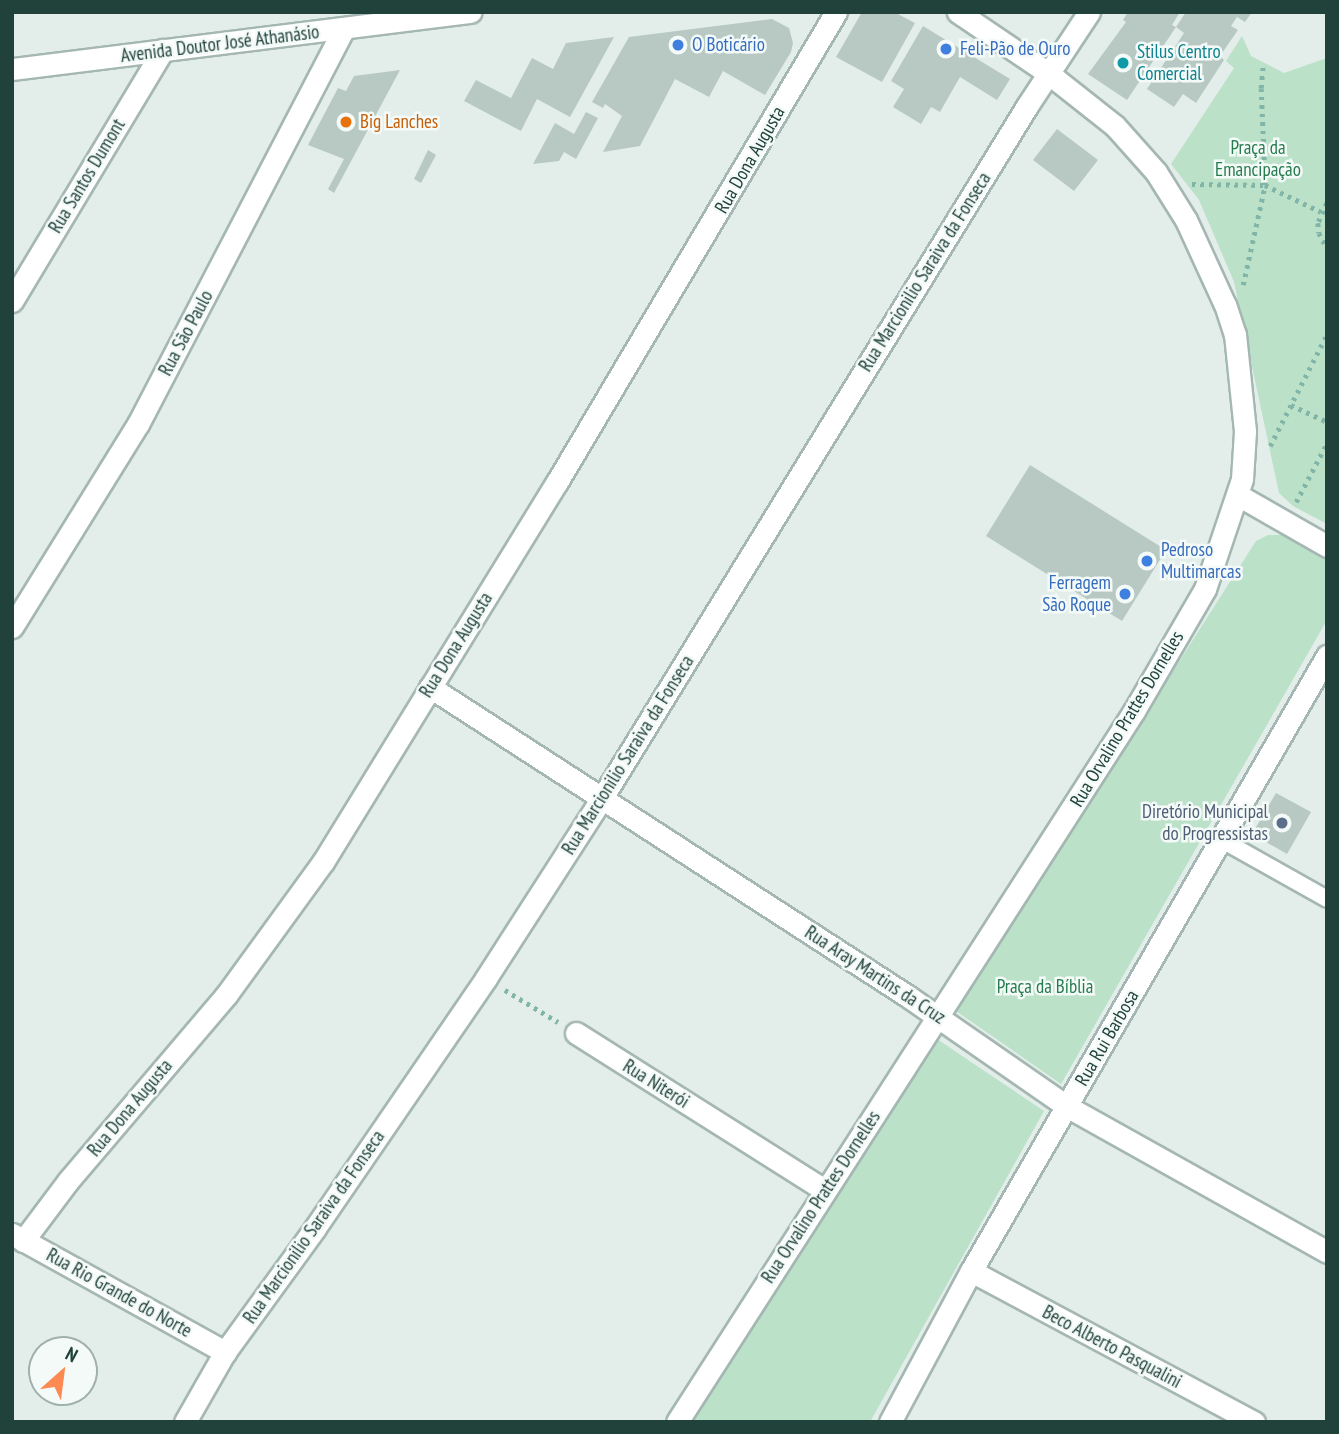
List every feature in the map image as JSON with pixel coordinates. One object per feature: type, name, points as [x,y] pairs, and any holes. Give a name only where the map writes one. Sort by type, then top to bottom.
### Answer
[{"type":"street","name":"Avenida Doutor José Athanásio","points":[[15,66],[344,29],[371,19],[470,12]]},
{"type":"street","name":"Rua Dona Augusta","points":[[18,1238],[227,993],[323,862],[678,282],[836,12]]},
{"type":"street","name":"Rua Marcionilio Saraiva da Fonseca","points":[[185,1422],[225,1352],[315,1228],[486,978],[602,798],[1048,73],[1089,12]]},
{"type":"street","name":"Rua Orvalino Prattes Dornelles","points":[[677,1422],[1134,711],[1199,600],[1224,540],[1238,495],[1245,458],[1239,355],[1225,305],[1186,220],[1142,155],[1106,118],[966,15]]},
{"type":"street","name":"Rua São Paulo","points":[[12,627],[138,424],[344,29]]},
{"type":"street","name":"Rua Santos Dumont","points":[[12,302],[163,50]]},
{"type":"street","points":[[1238,495],[1327,546]]},
{"type":"street","name":"Rua Rui Barbosa","points":[[890,1422],[971,1271],[1327,656]]},
{"type":"street","name":"Rua Aray Martins da Cruz","points":[[430,687],[937,1016],[1068,1107],[1327,1252]]},
{"type":"street","name":"Rua Niterói","points":[[576,1033],[824,1190]]},
{"type":"street","name":"Rua Rio Grande do Norte","points":[[18,1238],[225,1352]]},
{"type":"street","name":"Beco Alberto Pasqualini","points":[[971,1271],[1254,1422]]},
{"type":"lane","points":[[1222,840],[1327,899]]},
{"type":"path","points":[[1243,287],[1265,185],[1261,88],[1263,63]]},
{"type":"path","points":[[1188,183],[1265,185],[1321,212]]},
{"type":"path","points":[[1327,203],[1321,212],[1319,233],[1327,248]]},
{"type":"path","points":[[1269,447],[1327,334]]},
{"type":"path","points":[[1291,405],[1327,422]]},
{"type":"path","points":[[1293,506],[1327,443]]},
{"type":"path","points":[[486,978],[576,1033]]},
{"type":"green space","name":"Praça da Emancipação","points":[[1242,36],[1251,56],[1284,73],[1327,58],[1327,524],[1293,506],[1279,493],[1234,282],[1199,200],[1171,164],[1234,68],[1226,61]]},
{"type":"green space","name":"Praça da Bíblia","points":[[1268,535],[1286,535],[1327,559],[1327,620],[1061,1084],[956,1011],[1256,541]]},
{"type":"green space","points":[[937,1039],[1044,1111],[870,1422],[693,1422]]},
{"type":"building","points":[[862,12],[894,12],[915,23],[882,82],[836,57]]},
{"type":"building","name":"Stilus Centro Comercial","points":[[1128,12],[1180,12],[1172,25],[1176,27],[1127,100],[1088,74],[1126,22],[1123,20]]},
{"type":"building","points":[[1186,12],[1252,12],[1245,22],[1237,17],[1231,26],[1238,30],[1220,56],[1224,60],[1196,103],[1183,94],[1174,107],[1147,89],[1184,33],[1176,27]]},
{"type":"building","points":[[772,19],[789,28],[793,43],[791,52],[765,95],[723,71],[709,97],[675,79],[640,146],[603,152],[622,116],[605,104],[603,108],[592,102],[629,37]]},
{"type":"building","points":[[923,26],[1010,79],[997,100],[960,77],[940,112],[931,107],[921,124],[893,107],[904,89],[891,81]]},
{"type":"building","points":[[614,37],[570,117],[537,99],[521,131],[464,101],[476,80],[511,98],[532,58],[553,69],[566,43]]},
{"type":"building","points":[[400,70],[334,193],[328,189],[344,159],[308,145],[338,88],[346,91],[354,76]]},
{"type":"building","points":[[586,112],[598,118],[576,159],[564,152],[559,161],[533,164],[555,123],[574,134]]},
{"type":"building","points":[[1057,129],[1098,160],[1074,191],[1033,160]]},
{"type":"building","points":[[428,150],[436,155],[421,183],[414,179]]},
{"type":"building","points":[[1030,465],[1166,550],[1122,621],[986,536]]},
{"type":"building","name":"Diretório Municipal do Progressistas","points":[[1276,793],[1311,812],[1287,854],[1252,834]]},
{"type":"place","name":"O Boticário","points":[[678,45]]},
{"type":"place","name":"Feli-Pão de Ouro","points":[[946,49]]},
{"type":"place","name":"Stilus Centro Comercial","points":[[1123,63]]},
{"type":"place","name":"Big Lanches","points":[[346,122]]},
{"type":"place","name":"Pedroso Multimarcas","points":[[1147,561]]},
{"type":"place","name":"Ferragem São Roque","points":[[1125,594]]},
{"type":"place","name":"Diretório Municipal do Progressistas","points":[[1282,823]]}]
